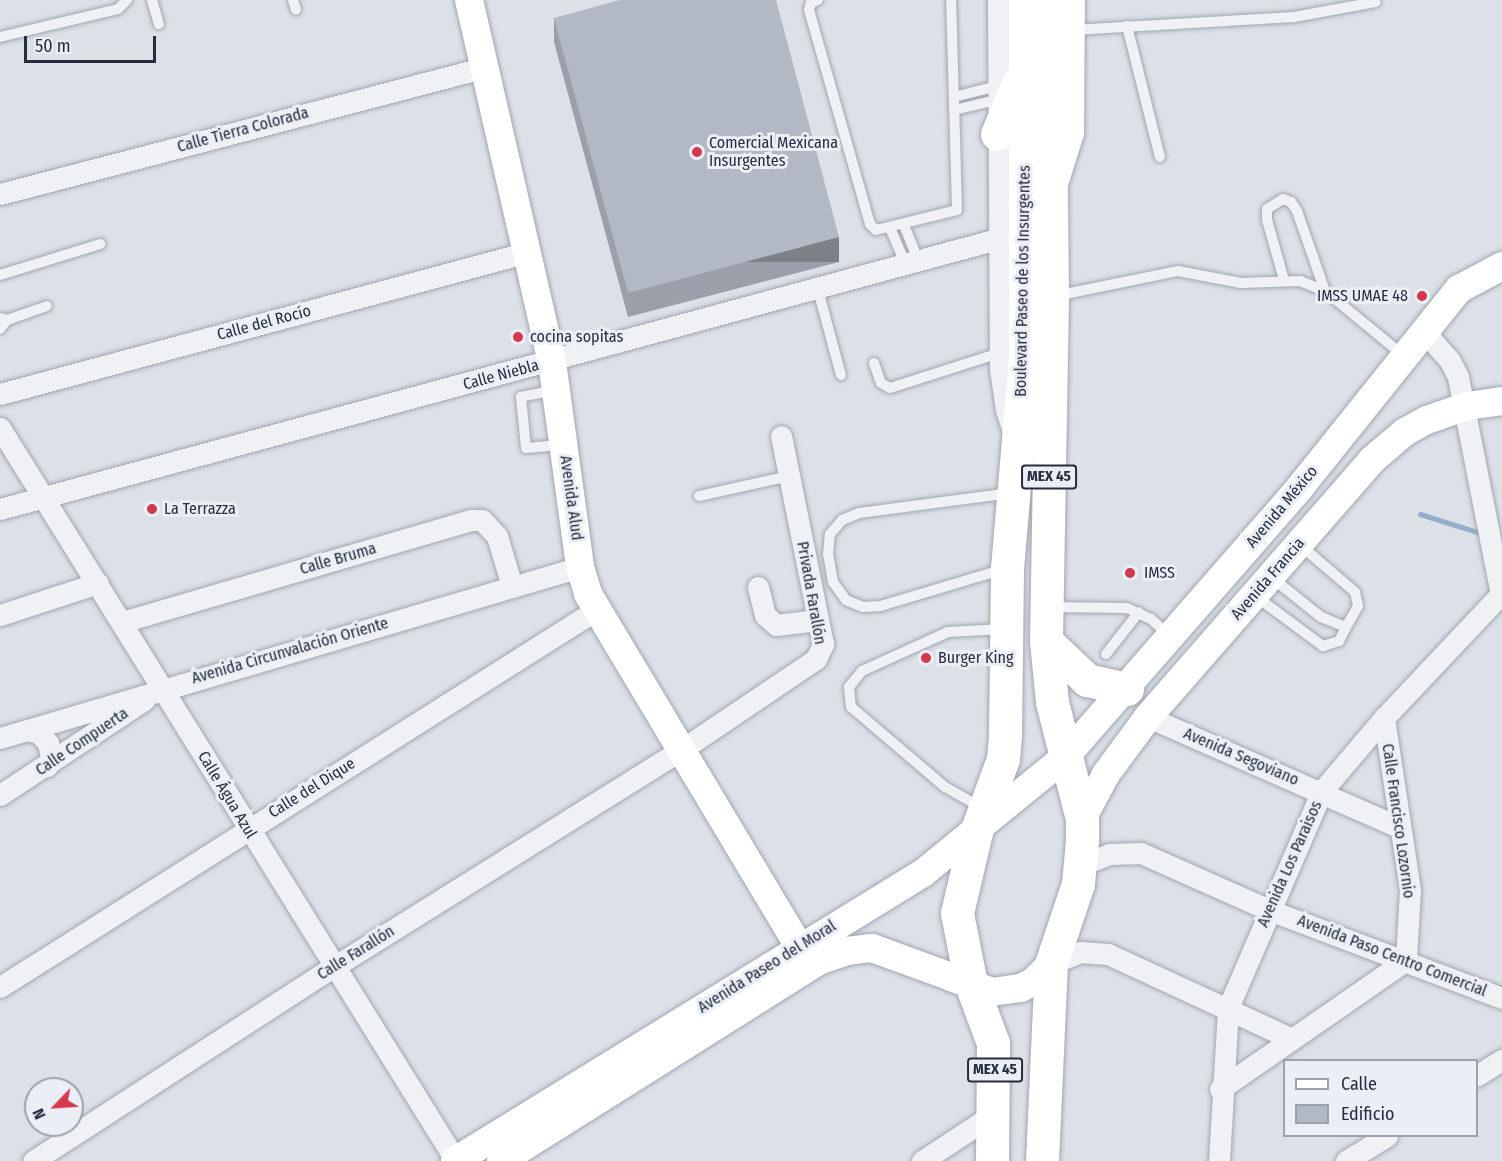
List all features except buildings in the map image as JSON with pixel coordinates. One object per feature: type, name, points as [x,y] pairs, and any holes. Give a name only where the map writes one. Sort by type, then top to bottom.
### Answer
[{"type":"main road","name":"Boulevard Paseo de los Insurgentes","points":[[992,1161],[995,1113],[993,1043],[971,984],[957,913],[980,821],[1003,759],[1006,568],[1025,359],[1023,68],[1025,0]]},
{"type":"main road","name":"Boulevard Paseo de los Insurgentes","points":[[1042,1161],[1051,964],[1069,918],[1081,865],[1082,819],[1052,702],[1046,641],[1052,297],[1049,0]]},
{"type":"main road","points":[[997,135],[1023,68]]},
{"type":"main road","points":[[1046,641],[1088,680],[1127,689]]},
{"type":"street","name":"Avenida Alud","points":[[469,0],[486,66],[552,362],[580,567],[596,610],[799,947]]},
{"type":"street","points":[[998,0],[1000,353],[1006,411],[1018,446]]},
{"type":"street","points":[[1050,195],[1070,133],[1071,0]]},
{"type":"street","name":"Calle Tierra Colorada","points":[[0,194],[486,66]]},
{"type":"street","name":"Calle Niebla","points":[[0,509],[818,290],[1001,238]]},
{"type":"street","name":"Calle del Rocío","points":[[0,394],[528,252]]},
{"type":"street","name":"Avenida México","points":[[1065,757],[1127,689],[1301,486],[1423,330],[1459,289],[1502,266]]},
{"type":"street","points":[[1423,330],[1450,361],[1467,406],[1492,497],[1488,518],[1502,595]]},
{"type":"street","name":"Avenida Francia","points":[[1082,819],[1106,774],[1148,717],[1298,544],[1386,447],[1427,420],[1467,406],[1502,401]]},
{"type":"street","name":"Calle Água Azul","points":[[0,428],[456,1161]]},
{"type":"street","name":"Privada Farallón","points":[[681,750],[816,659],[823,644],[781,436]]},
{"type":"street","name":"Calle Bruma","points":[[122,622],[471,520],[482,520],[497,536],[512,586]]},
{"type":"street","name":"Avenida Circunvalación Oriente","points":[[0,738],[162,688],[580,567]]},
{"type":"street","points":[[0,615],[98,583]]},
{"type":"street","points":[[758,587],[765,615],[776,625],[818,620]]},
{"type":"street","name":"Avenida Los Paraisos","points":[[1219,1161],[1220,1089],[1228,1008],[1322,791],[1384,717],[1502,595]]},
{"type":"street","name":"Calle del Dique","points":[[0,987],[247,828],[596,610]]},
{"type":"street","name":"Calle Compuerta","points":[[0,795],[162,688]]},
{"type":"street","name":"Avenida Segoviano","points":[[1148,717],[1322,791],[1399,827]]},
{"type":"street","name":"Calle Francisco Lozornio","points":[[1384,717],[1410,890],[1406,960]]},
{"type":"street","points":[[27,730],[39,733],[48,742],[51,757],[47,766]]},
{"type":"street","name":"Calle Farallón","points":[[33,1161],[335,966],[681,750]]},
{"type":"street","name":"Avenida Paseo del Moral","points":[[456,1161],[799,947],[923,873],[980,821],[1065,757]]},
{"type":"street","name":"Avenida Paso Centro Comercial","points":[[1081,865],[1109,854],[1141,853],[1269,910],[1502,998]]},
{"type":"street","name":"Avenida Paseo del Moral","points":[[501,1161],[818,961],[847,951],[872,948],[992,992],[1007,992],[1034,981],[1051,964]]},
{"type":"street","points":[[1051,964],[1080,952],[1108,954],[1292,1039]]},
{"type":"street","points":[[1220,1089],[1406,960]]},
{"type":"street","points":[[1478,1075],[1502,1060]]},
{"type":"street","points":[[922,1161],[995,1113]]},
{"type":"street","points":[[1346,1161],[1385,1137]]},
{"type":"lane","points":[[0,37],[118,9],[127,0]]},
{"type":"lane","points":[[152,0],[159,24]]},
{"type":"lane","points":[[818,0],[811,3],[809,10],[870,225],[876,230],[904,225],[957,210],[951,0]]},
{"type":"lane","points":[[1070,30],[1294,17],[1376,2]]},
{"type":"lane","points":[[1127,26],[1160,157]]},
{"type":"lane","points":[[954,97],[997,93]]},
{"type":"lane","points":[[954,110],[997,93]]},
{"type":"lane","points":[[1284,280],[1267,220],[1267,209],[1283,199],[1291,202],[1297,210],[1325,291]]},
{"type":"lane","points":[[904,225],[913,264]]},
{"type":"lane","points":[[890,228],[913,264]]},
{"type":"lane","points":[[0,275],[100,244]]},
{"type":"lane","points":[[1052,297],[1178,271],[1241,283],[1284,280],[1310,284],[1325,291],[1403,355]]},
{"type":"lane","points":[[818,290],[841,375]]},
{"type":"lane","points":[[0,329],[4,319],[46,306]]},
{"type":"lane","points":[[874,363],[881,383],[890,388],[1000,353]]},
{"type":"lane","points":[[556,390],[521,397],[526,448],[564,445]]},
{"type":"lane","points":[[699,496],[789,476]]},
{"type":"lane","points":[[1006,568],[881,606],[863,607],[846,600],[833,582],[828,555],[830,534],[842,520],[859,513],[1014,492]]},
{"type":"lane","points":[[1262,586],[1323,646],[1339,641],[1358,606],[1355,592],[1298,544]]},
{"type":"lane","points":[[1262,586],[1321,617],[1346,627]]},
{"type":"lane","points":[[1046,607],[1114,607],[1139,612],[1171,637]]},
{"type":"lane","points":[[1106,654],[1139,612]]},
{"type":"lane","points":[[980,821],[945,786],[851,707],[849,687],[862,671],[948,632],[1006,629]]},
{"type":"waterway","points":[[1420,514],[1484,534]]},
{"type":"place","name":"Comercial Mexicana Insurgentes","points":[[697,152]]},
{"type":"place","name":"IMSS UMAE 48","points":[[1422,296]]},
{"type":"place","name":"cocina sopitas","points":[[518,337]]},
{"type":"place","name":"La Terrazza","points":[[152,509]]},
{"type":"place","name":"IMSS","points":[[1130,573]]},
{"type":"place","name":"Burger King","points":[[926,658]]}]
